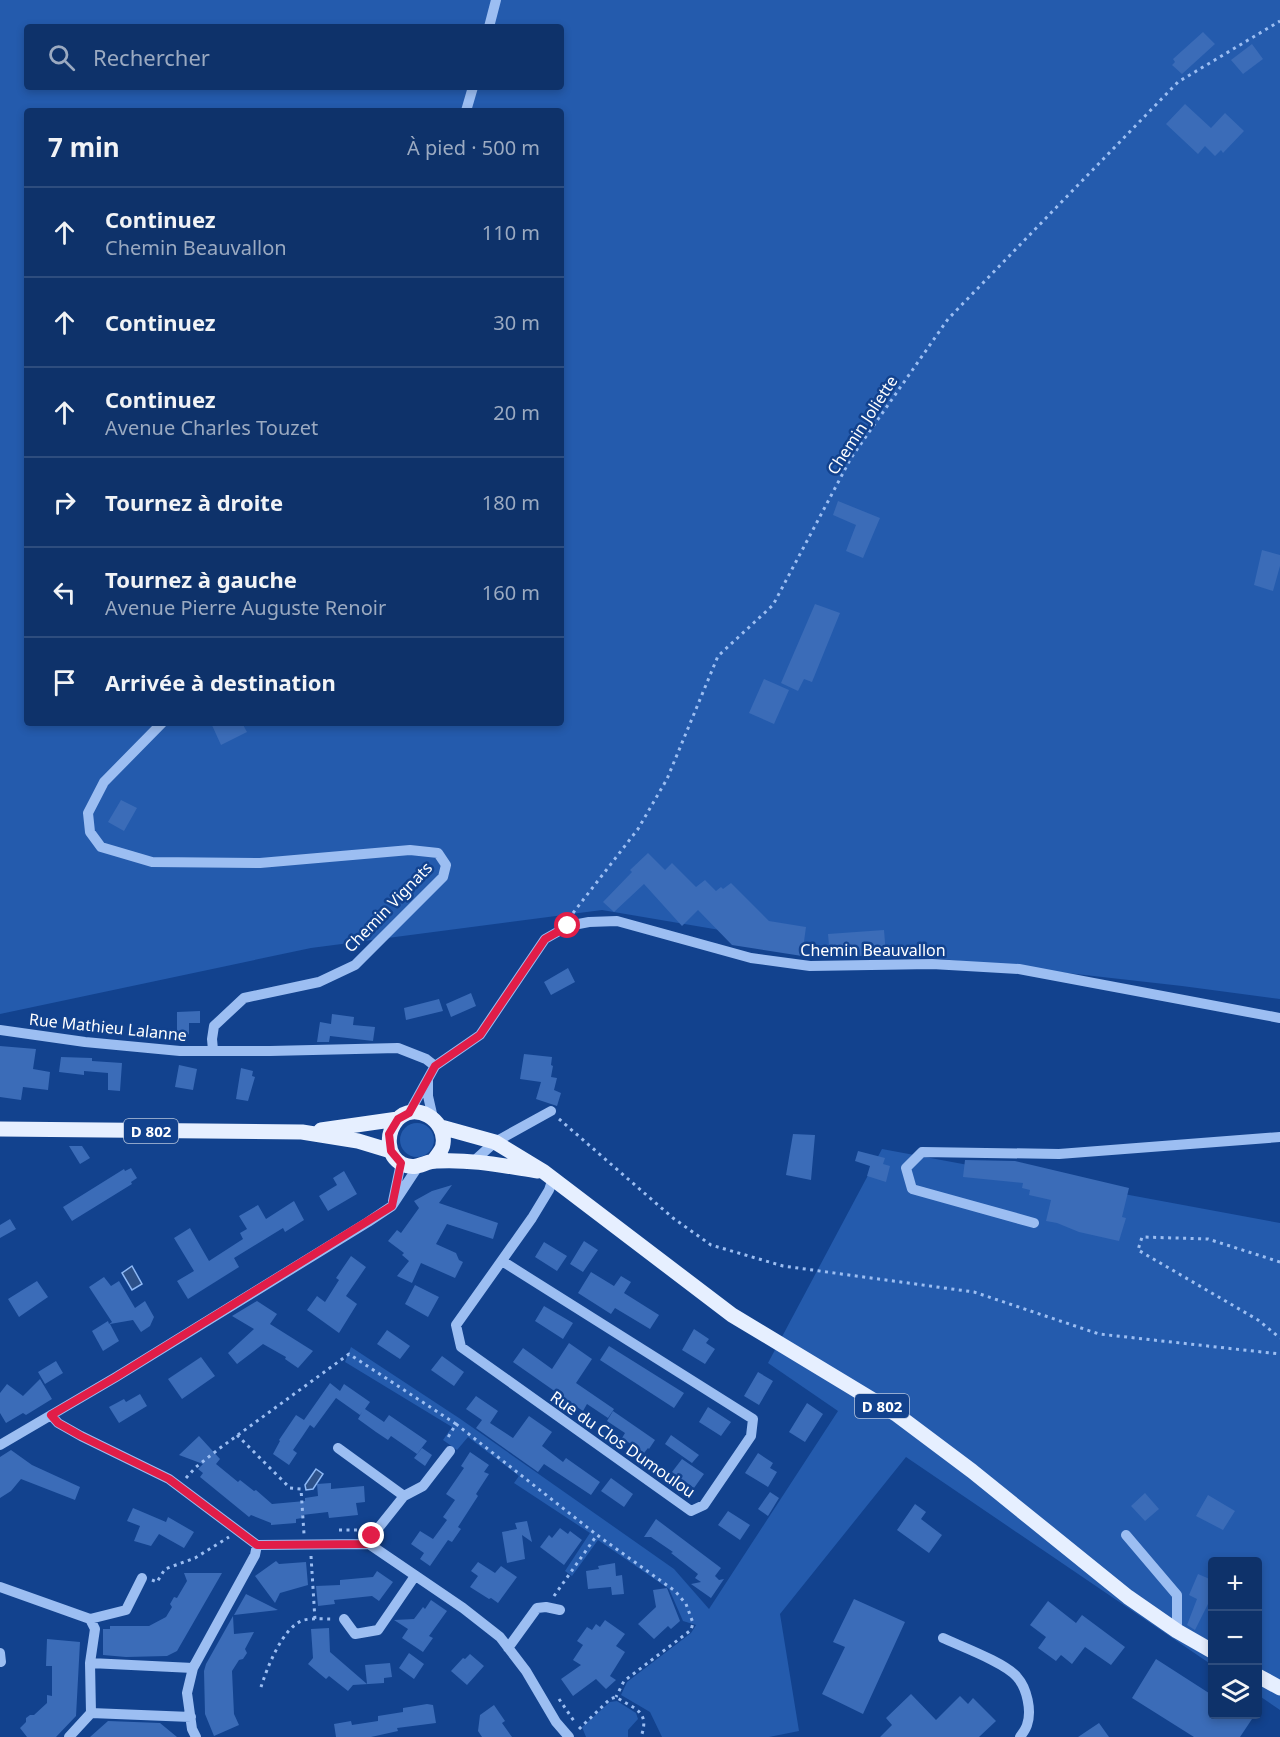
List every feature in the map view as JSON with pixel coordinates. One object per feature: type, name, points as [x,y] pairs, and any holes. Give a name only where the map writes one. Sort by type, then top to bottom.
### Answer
[{"type":"main road","points":[[422,1113],[437,1122],[443,1145],[435,1160],[417,1168],[401,1163],[391,1151],[389,1134],[404,1116],[422,1113]]},
{"type":"main road","name":"D 802","points":[[302,1132],[404,1116]]},
{"type":"main road","name":"D 802","points":[[437,1122],[495,1142],[549,1175],[732,1315],[896,1414],[972,1471],[1128,1597],[1177,1631],[1208,1649]]},
{"type":"main road","name":"D 802","points":[[0,1129],[302,1132],[358,1141],[391,1151]]},
{"type":"main road","name":"D 802","points":[[435,1160],[474,1161],[549,1175]]},
{"type":"main road","points":[[1262,1679],[1280,1688]]},
{"type":"street","points":[[490,24],[496,0]]},
{"type":"street","points":[[467,108],[472,90]]},
{"type":"street","name":"Chemin Vignats","points":[[159,726],[104,782],[88,813],[90,832],[101,847],[152,862],[260,863],[410,850],[438,853],[446,865],[443,877],[355,965],[319,982],[244,998],[214,1026],[213,1050]]},
{"type":"street","name":"Chemin Beauvallon","points":[[404,1116],[435,1066],[480,1035],[545,939],[568,926],[589,922],[617,921],[751,958],[810,966],[932,964],[1019,969],[1280,1018]]},
{"type":"street","name":"Rue Mathieu Lalanne","points":[[0,1030],[86,1042],[180,1051],[213,1050]]},
{"type":"street","points":[[213,1050],[398,1048],[426,1059],[435,1066]]},
{"type":"street","points":[[428,1076],[428,1096],[437,1122]]},
{"type":"street","points":[[474,1161],[495,1142],[551,1112]]},
{"type":"street","points":[[1034,1223],[912,1189],[906,1168],[922,1152],[1059,1154],[1280,1137]]},
{"type":"street","points":[[392,1206],[401,1163]]},
{"type":"street","points":[[0,1445],[126,1371],[392,1206],[417,1168]]},
{"type":"street","name":"Rue du Clos Dumoulou","points":[[502,1261],[753,1419],[751,1436],[704,1505],[691,1511],[462,1347],[456,1325],[532,1218],[549,1175]]},
{"type":"street","points":[[51,1415],[65,1427],[169,1479],[257,1545],[369,1544],[463,1608],[500,1637],[526,1671],[556,1722],[569,1737]]},
{"type":"street","points":[[338,1448],[404,1496]]},
{"type":"street","points":[[369,1544],[372,1536],[404,1496],[423,1486],[450,1451]]},
{"type":"street","points":[[1126,1535],[1177,1595],[1177,1631]]},
{"type":"street","points":[[196,1737],[187,1693],[193,1668],[255,1555],[257,1545]]},
{"type":"street","points":[[344,1619],[355,1634],[378,1630],[415,1576]]},
{"type":"street","points":[[0,1587],[90,1619],[126,1610],[142,1578]]},
{"type":"street","points":[[508,1648],[537,1608],[560,1610]]},
{"type":"street","points":[[69,1737],[91,1713],[90,1664],[95,1629],[90,1619]]},
{"type":"street","points":[[943,1638],[997,1663],[1017,1676],[1026,1693],[1029,1708],[1027,1725],[1020,1737]]},
{"type":"street","points":[[90,1664],[193,1668]]},
{"type":"street","points":[[91,1713],[191,1717]]},
{"type":"path","name":"Chemin Joliette","points":[[568,926],[572,914],[638,830],[667,779],[718,656],[773,605],[851,458],[948,319],[1178,82],[1280,21]]},
{"type":"path","points":[[551,1112],[674,1218],[711,1245],[783,1266],[974,1292],[1099,1334],[1280,1354]]},
{"type":"path","points":[[1280,1262],[1208,1239],[1142,1237],[1138,1250],[1258,1320],[1280,1338]]},
{"type":"path","points":[[178,1486],[196,1467],[237,1435],[349,1354],[456,1424],[597,1535],[675,1591],[686,1604],[693,1623],[691,1630],[624,1681],[616,1697],[610,1699],[578,1728],[583,1737]]},
{"type":"path","points":[[450,1451],[446,1439],[456,1424]]},
{"type":"path","points":[[237,1435],[290,1488],[301,1489],[315,1620]]},
{"type":"path","points":[[142,1578],[157,1582],[165,1569],[195,1558],[239,1531]]},
{"type":"path","points":[[546,1607],[597,1535]]},
{"type":"path","points":[[261,1688],[268,1666],[291,1627],[304,1620],[344,1619]]},
{"type":"path","points":[[616,1697],[642,1714],[645,1720],[641,1737]]},
{"type":"shaded area","points":[[0,0],[1280,0],[1280,999],[790,942],[602,910],[311,948],[0,1014]]},
{"type":"shaded area","points":[[417,1123],[429,1128],[434,1140],[429,1152],[417,1157],[405,1152],[400,1140],[405,1128]]},
{"type":"shaded area","points":[[882,1149],[1280,1223],[1280,1710],[1262,1698],[1262,1557],[1208,1557],[1208,1662],[906,1457],[780,1614],[799,1731],[769,1737],[662,1737],[650,1712],[621,1695],[627,1682],[691,1633],[696,1625],[683,1621],[669,1589],[598,1540],[572,1576],[565,1571],[590,1533],[514,1483],[519,1476],[468,1437],[457,1450],[443,1440],[452,1427],[345,1362],[351,1347],[459,1418],[674,1569],[709,1609],[838,1411],[768,1363]]},
{"type":"shaded area","points":[[132,1266],[142,1284],[132,1290],[122,1273]]},
{"type":"shaded area","points":[[316,1469],[323,1474],[313,1489],[306,1490],[305,1485]]},
{"type":"shaded area","points":[[617,1701],[636,1713],[638,1719],[628,1730],[628,1737],[586,1737],[582,1727],[610,1702]]},
{"type":"building","points":[[1203,32],[1215,44],[1182,74],[1172,65],[1175,62],[1173,59]]},
{"type":"building","points":[[1252,44],[1263,59],[1243,74],[1231,60]]},
{"type":"building","points":[[1185,104],[1211,128],[1225,113],[1244,131],[1223,153],[1221,150],[1215,156],[1205,146],[1198,154],[1166,124]]},
{"type":"building","points":[[838,501],[880,518],[863,558],[846,551],[856,525],[833,515]]},
{"type":"building","points":[[1262,550],[1280,555],[1280,566],[1273,591],[1254,585]]},
{"type":"building","points":[[815,604],[840,613],[812,682],[804,679],[798,691],[781,683]]},
{"type":"building","points":[[764,679],[789,690],[774,724],[749,713]]},
{"type":"building","points":[[212,726],[244,726],[247,732],[221,745]]},
{"type":"building","points":[[121,800],[137,808],[124,831],[108,822]]},
{"type":"building","points":[[648,853],[665,870],[672,863],[696,887],[705,880],[716,891],[731,883],[769,921],[806,927],[802,956],[732,945],[698,910],[682,926],[644,884],[614,912],[603,902]]},
{"type":"building","points":[[884,930],[886,955],[830,957],[828,934]]},
{"type":"building","points":[[568,968],[575,982],[551,995],[544,982]]},
{"type":"building","points":[[471,993],[476,1006],[451,1017],[446,1004]]},
{"type":"building","points":[[439,999],[443,1011],[406,1020],[404,1008]]},
{"type":"building","points":[[200,1011],[200,1023],[189,1023],[189,1034],[177,1042],[177,1012]]},
{"type":"building","points":[[332,1014],[354,1017],[353,1025],[375,1027],[373,1041],[330,1036],[329,1042],[317,1042],[320,1022],[331,1024]]},
{"type":"building","points":[[0,1046],[36,1049],[33,1069],[50,1072],[48,1090],[23,1087],[21,1100],[0,1097]]},
{"type":"building","points":[[524,1054],[552,1057],[551,1077],[557,1078],[554,1090],[561,1093],[557,1106],[536,1099],[541,1082],[520,1079]]},
{"type":"building","points":[[61,1057],[92,1058],[92,1061],[122,1063],[120,1091],[108,1090],[108,1073],[84,1071],[84,1075],[59,1072]]},
{"type":"building","points":[[179,1065],[197,1069],[193,1090],[175,1087]]},
{"type":"building","points":[[241,1068],[253,1071],[252,1076],[255,1077],[248,1101],[236,1099]]},
{"type":"building","points":[[793,1134],[815,1135],[811,1180],[786,1175]]},
{"type":"building","points":[[69,1146],[82,1146],[90,1158],[80,1164]]},
{"type":"building","points":[[858,1151],[885,1158],[883,1164],[890,1166],[886,1182],[867,1176],[870,1166],[855,1161]]},
{"type":"building","points":[[965,1160],[1015,1161],[1129,1188],[1122,1217],[1126,1218],[1119,1241],[1079,1232],[1046,1221],[1051,1200],[1029,1195],[1030,1190],[1022,1188],[1023,1183],[963,1177]]},
{"type":"building","points":[[131,1168],[137,1178],[131,1182],[132,1184],[72,1221],[63,1207],[124,1169],[125,1171]]},
{"type":"building","points":[[344,1171],[357,1194],[328,1211],[319,1196],[337,1185],[333,1178]]},
{"type":"building","points":[[452,1185],[439,1203],[498,1223],[493,1239],[447,1224],[436,1244],[456,1253],[459,1260],[463,1262],[455,1278],[421,1263],[412,1283],[397,1276],[409,1261],[402,1255],[404,1253],[388,1241],[397,1230],[401,1233],[419,1208],[414,1201],[432,1191]]},
{"type":"building","points":[[294,1201],[304,1220],[285,1232],[283,1228],[234,1258],[239,1267],[188,1299],[177,1281],[194,1271],[174,1238],[190,1228],[209,1261],[243,1239],[240,1233],[247,1229],[239,1216],[258,1205],[266,1219]]},
{"type":"building","points":[[10,1219],[16,1229],[0,1238],[0,1225]]},
{"type":"building","points":[[584,1241],[598,1250],[583,1272],[570,1264]]},
{"type":"building","points":[[544,1242],[567,1256],[557,1271],[535,1257]]},
{"type":"building","points":[[351,1256],[366,1267],[346,1296],[357,1304],[339,1333],[307,1310],[317,1296],[325,1302],[339,1280],[336,1278]]},
{"type":"building","points":[[591,1272],[614,1286],[621,1276],[631,1282],[624,1293],[659,1315],[650,1329],[615,1308],[611,1314],[578,1293]]},
{"type":"building","points":[[104,1277],[111,1286],[119,1281],[135,1308],[145,1301],[154,1317],[150,1326],[141,1332],[133,1320],[110,1324],[119,1341],[103,1351],[92,1331],[108,1321],[109,1324],[112,1322],[89,1287]]},
{"type":"building","points":[[37,1281],[48,1297],[19,1317],[8,1299]]},
{"type":"building","points":[[415,1285],[439,1297],[428,1317],[405,1304]]},
{"type":"building","points":[[257,1301],[277,1314],[270,1324],[313,1351],[298,1368],[285,1359],[286,1357],[263,1344],[237,1364],[228,1353],[254,1329],[232,1316]]},
{"type":"building","points":[[544,1306],[573,1323],[563,1339],[535,1321]]},
{"type":"building","points":[[694,1329],[709,1339],[706,1343],[715,1349],[705,1364],[682,1350]]},
{"type":"building","points":[[387,1330],[410,1346],[400,1359],[377,1344]]},
{"type":"building","points":[[569,1343],[592,1359],[576,1383],[614,1409],[608,1418],[587,1404],[583,1411],[513,1362],[523,1348],[552,1369]]},
{"type":"building","points":[[609,1346],[684,1393],[674,1408],[600,1360]]},
{"type":"building","points":[[442,1356],[464,1372],[454,1386],[431,1370]]},
{"type":"building","points":[[201,1357],[215,1376],[182,1399],[168,1379]]},
{"type":"building","points":[[56,1361],[63,1373],[45,1384],[38,1372]]},
{"type":"building","points":[[758,1372],[773,1381],[759,1405],[744,1396]]},
{"type":"building","points":[[40,1379],[52,1399],[26,1415],[23,1413],[6,1423],[0,1413],[0,1393],[7,1384],[23,1396]]},
{"type":"building","points":[[330,1383],[340,1391],[344,1384],[370,1402],[365,1409],[384,1422],[389,1415],[427,1441],[417,1454],[391,1436],[388,1440],[376,1432],[358,1419],[362,1412],[360,1415],[336,1398],[314,1428],[310,1425],[293,1450],[297,1453],[289,1465],[273,1454],[279,1440],[296,1415],[304,1420]]},
{"type":"building","points":[[140,1394],[147,1406],[119,1423],[109,1407],[124,1399],[126,1402]]},
{"type":"building","points":[[476,1396],[498,1411],[490,1423],[513,1438],[529,1416],[552,1432],[542,1446],[563,1462],[566,1458],[600,1482],[591,1495],[544,1464],[538,1472],[476,1428],[482,1420],[466,1409]]},
{"type":"building","points":[[807,1403],[823,1414],[805,1442],[789,1432]]},
{"type":"building","points":[[708,1407],[731,1422],[721,1436],[699,1422]]},
{"type":"building","points":[[613,1411],[655,1440],[649,1449],[644,1453],[622,1438],[625,1433],[607,1421]]},
{"type":"building","points":[[671,1435],[699,1455],[692,1463],[665,1444]]},
{"type":"building","points":[[199,1436],[220,1459],[216,1464],[238,1482],[240,1480],[254,1491],[256,1490],[272,1504],[305,1501],[305,1498],[318,1496],[317,1484],[331,1483],[331,1489],[364,1486],[365,1502],[356,1503],[358,1515],[329,1518],[328,1512],[302,1515],[302,1518],[296,1519],[296,1523],[271,1525],[251,1515],[249,1517],[200,1477],[203,1473],[198,1469],[203,1464],[179,1455]]},
{"type":"building","points":[[422,1448],[432,1455],[425,1466],[414,1458]]},
{"type":"building","points":[[11,1450],[32,1465],[80,1487],[75,1500],[21,1479],[11,1491],[0,1498],[0,1457]]},
{"type":"building","points":[[470,1452],[489,1465],[484,1472],[489,1474],[458,1527],[461,1529],[452,1542],[448,1540],[430,1566],[420,1559],[424,1553],[411,1544],[420,1531],[433,1539],[447,1520],[443,1517],[455,1500],[446,1494],[464,1468],[461,1466]]},
{"type":"building","points":[[758,1453],[773,1463],[770,1468],[777,1472],[768,1487],[745,1473]]},
{"type":"building","points":[[682,1459],[704,1474],[694,1488],[672,1472]]},
{"type":"building","points":[[611,1478],[633,1494],[624,1507],[601,1491]]},
{"type":"building","points":[[770,1492],[779,1498],[768,1516],[758,1509]]},
{"type":"building","points":[[1145,1493],[1159,1509],[1145,1521],[1131,1506]]},
{"type":"building","points":[[1208,1495],[1235,1511],[1223,1530],[1196,1516]]},
{"type":"building","points":[[915,1504],[926,1512],[921,1519],[942,1535],[929,1553],[897,1530]]},
{"type":"building","points":[[133,1508],[166,1522],[168,1517],[194,1532],[184,1548],[159,1534],[151,1546],[134,1541],[140,1526],[127,1521]]},
{"type":"building","points":[[728,1511],[750,1525],[740,1540],[718,1525]]},
{"type":"building","points":[[656,1519],[721,1568],[715,1576],[719,1580],[724,1579],[711,1598],[691,1584],[701,1582],[695,1578],[698,1574],[671,1553],[673,1552],[651,1537],[644,1537]]},
{"type":"building","points":[[527,1521],[532,1542],[522,1535],[525,1559],[507,1563],[502,1532],[517,1529],[515,1523]]},
{"type":"building","points":[[560,1528],[568,1534],[570,1531],[582,1540],[564,1565],[540,1547],[549,1535],[552,1538]]},
{"type":"building","points":[[276,1561],[279,1564],[306,1562],[308,1585],[280,1593],[275,1603],[255,1576]]},
{"type":"building","points":[[478,1562],[495,1573],[501,1566],[517,1577],[498,1603],[470,1587],[478,1576],[471,1571]]},
{"type":"building","points":[[615,1563],[616,1576],[622,1575],[624,1594],[612,1595],[611,1587],[588,1589],[586,1571]]},
{"type":"building","points":[[377,1571],[393,1582],[379,1601],[372,1596],[334,1600],[335,1604],[318,1606],[316,1586],[340,1585],[340,1580],[373,1577]]},
{"type":"building","points":[[184,1573],[222,1573],[177,1651],[167,1656],[103,1655],[103,1629],[110,1629],[110,1626],[149,1626],[166,1617],[172,1607],[170,1604],[174,1597],[177,1598],[187,1581]]},
{"type":"building","points":[[1198,1574],[1208,1578],[1208,1604],[1195,1630],[1187,1625],[1197,1599],[1189,1595]]},
{"type":"building","points":[[667,1588],[680,1621],[671,1629],[668,1626],[654,1639],[638,1624],[656,1607],[653,1590]]},
{"type":"building","points":[[246,1594],[278,1610],[234,1615]]},
{"type":"building","points":[[854,1599],[905,1622],[863,1714],[822,1694],[845,1647],[833,1642]]},
{"type":"building","points":[[431,1600],[447,1611],[429,1636],[433,1638],[423,1652],[402,1638],[408,1629],[394,1620],[414,1619]]},
{"type":"building","points":[[1048,1601],[1076,1623],[1082,1615],[1125,1647],[1111,1665],[1085,1647],[1072,1664],[1061,1655],[1056,1661],[1038,1648],[1046,1637],[1030,1625]]},
{"type":"building","points":[[233,1616],[234,1634],[254,1632],[245,1649],[247,1653],[232,1671],[234,1714],[239,1725],[214,1736],[205,1714],[204,1671]]},
{"type":"building","points":[[605,1620],[625,1634],[616,1646],[625,1652],[610,1676],[616,1680],[606,1689],[596,1679],[573,1696],[561,1679],[581,1665],[573,1660],[583,1645],[577,1641],[587,1627],[592,1630],[596,1624],[600,1627]]},
{"type":"building","points":[[329,1628],[330,1652],[367,1684],[365,1665],[390,1663],[392,1677],[384,1678],[384,1683],[353,1685],[348,1691],[329,1676],[326,1679],[308,1664],[313,1658],[311,1629]]},
{"type":"building","points":[[47,1639],[80,1642],[76,1716],[56,1737],[27,1737],[20,1728],[26,1722],[26,1718],[34,1715],[47,1703],[47,1695],[52,1696],[52,1666],[46,1666]]},
{"type":"building","points":[[409,1653],[424,1664],[414,1679],[399,1668]]},
{"type":"building","points":[[470,1654],[484,1666],[467,1685],[451,1671]]},
{"type":"building","points":[[1156,1659],[1208,1692],[1208,1719],[1252,1719],[1240,1737],[1194,1737],[1132,1698]]},
{"type":"building","points":[[911,1694],[936,1720],[960,1696],[968,1704],[973,1698],[996,1721],[979,1737],[880,1737],[892,1725],[886,1718]]},
{"type":"building","points":[[433,1705],[436,1723],[397,1728],[398,1731],[371,1737],[336,1737],[334,1724],[351,1721],[352,1725],[378,1721],[378,1716],[403,1712],[403,1708]]},
{"type":"building","points":[[494,1705],[505,1721],[502,1723],[512,1737],[482,1737],[478,1731],[480,1715]]},
{"type":"building","points":[[108,1721],[160,1723],[177,1737],[90,1737]]},
{"type":"building","points":[[1099,1723],[1109,1737],[1078,1737]]},
{"type":"route","points":[[372,1536],[369,1544],[257,1545],[169,1479],[81,1436],[58,1423],[51,1415],[392,1206],[401,1163],[391,1151],[389,1134],[398,1119],[409,1113],[435,1066],[480,1035],[545,939],[568,926]]}]
